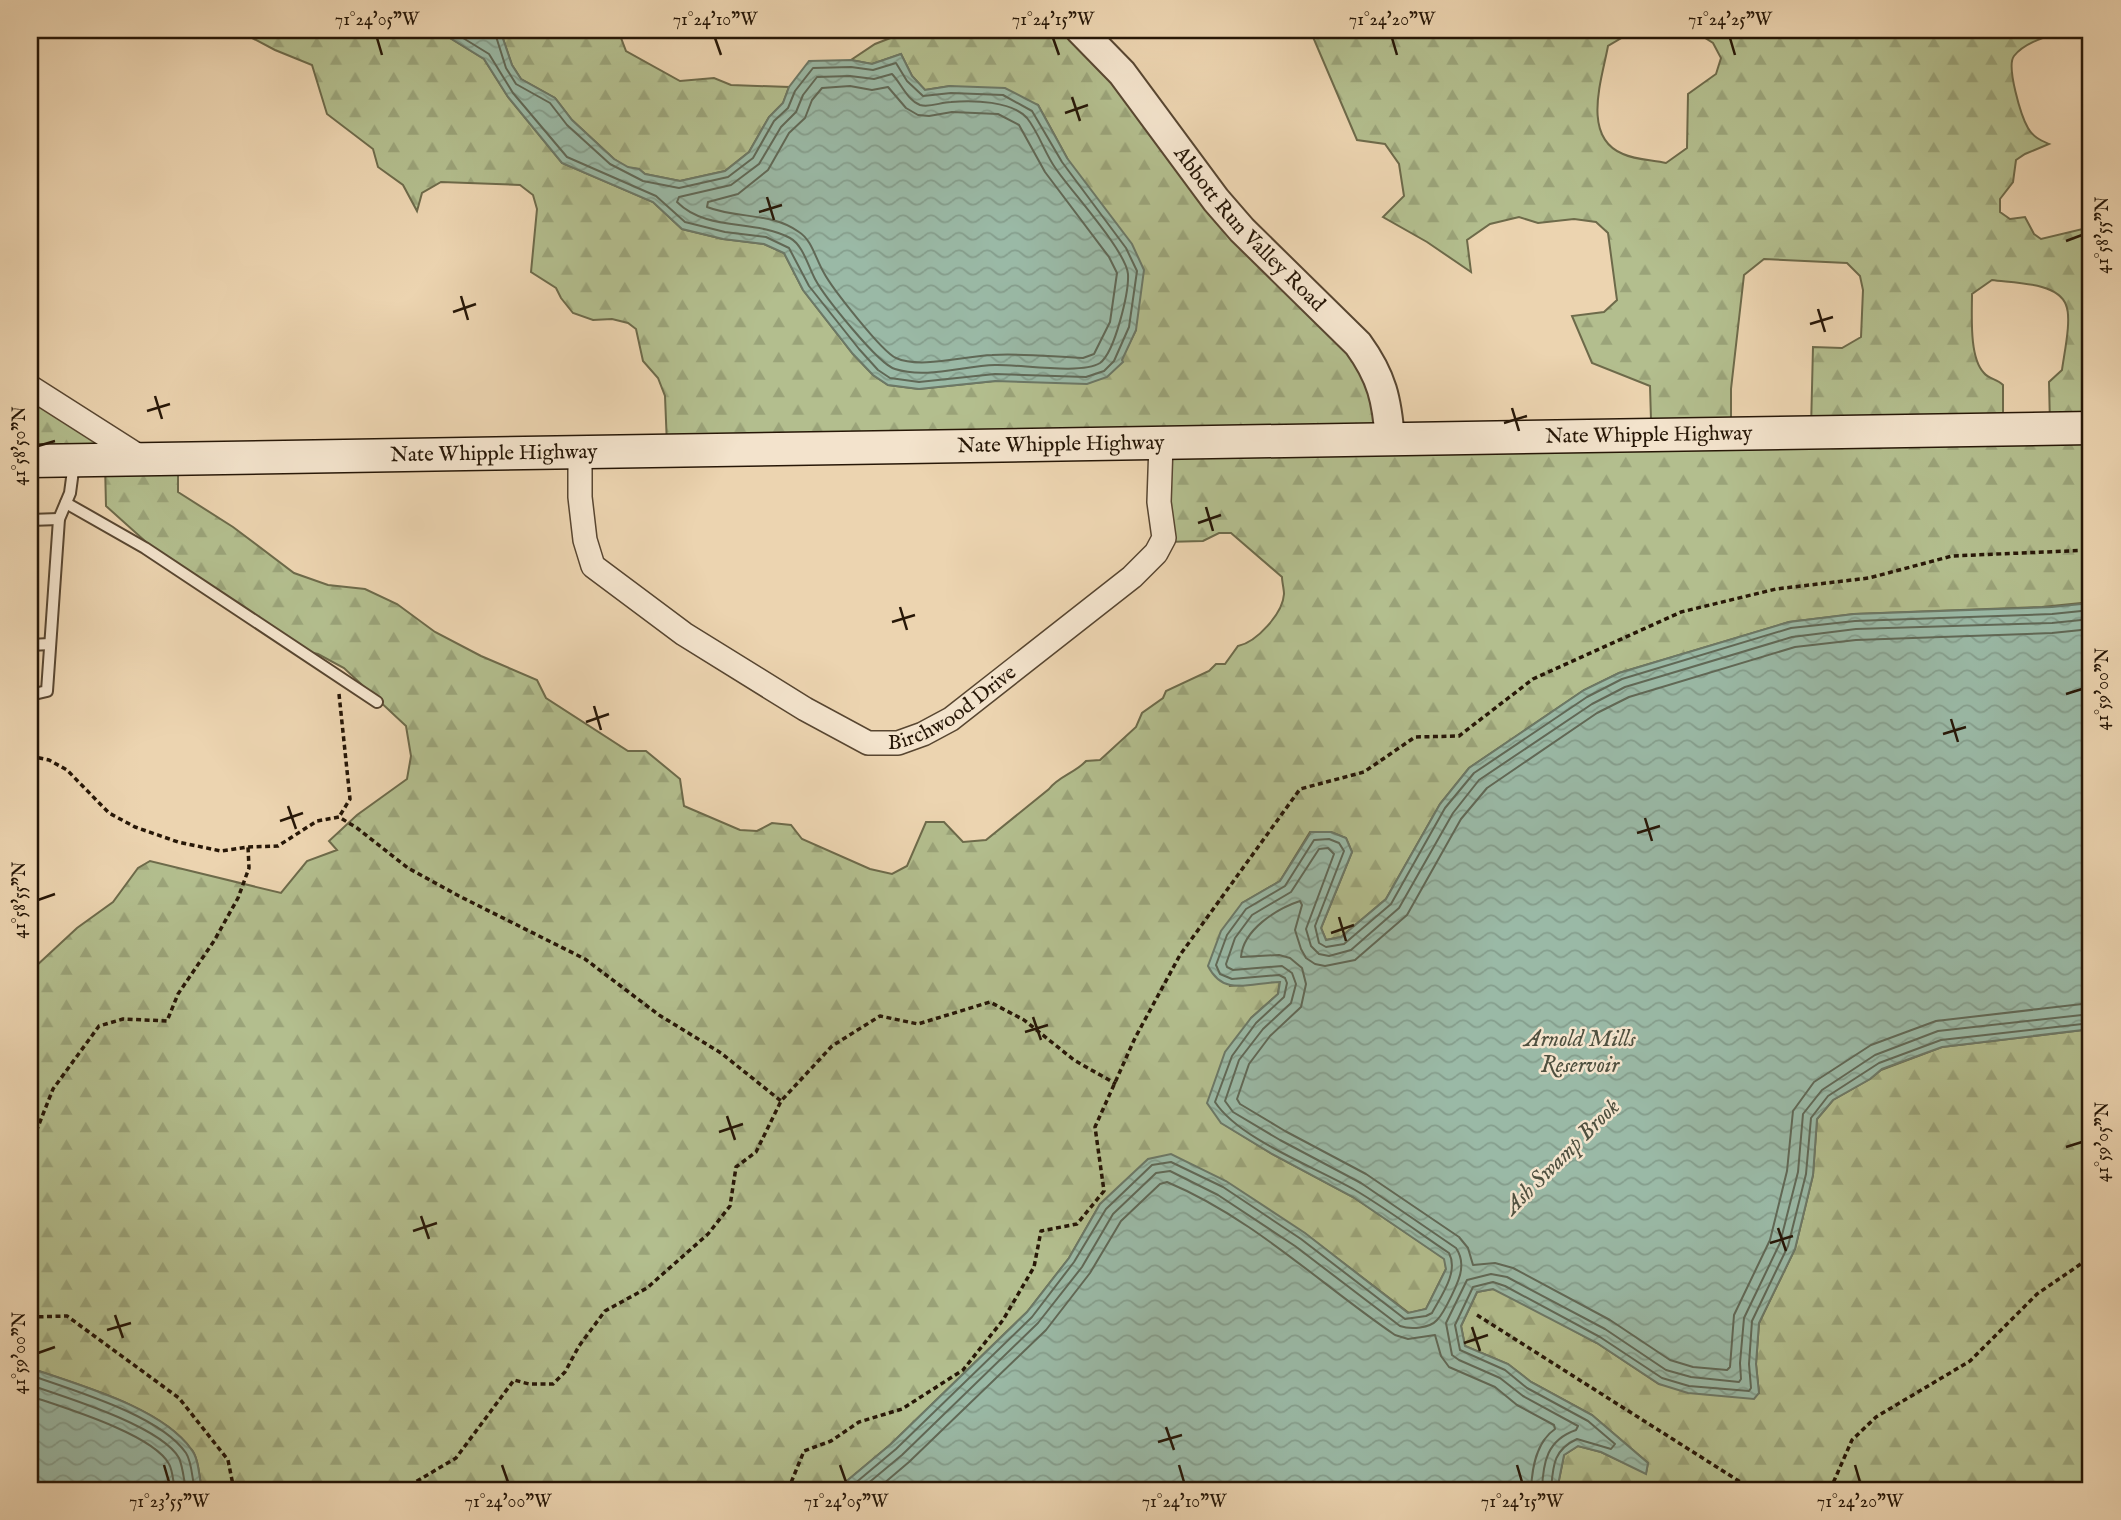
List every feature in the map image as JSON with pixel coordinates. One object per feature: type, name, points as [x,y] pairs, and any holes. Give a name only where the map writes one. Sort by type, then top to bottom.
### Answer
[{"type":"main road","name":"Nate Whipple Highway","points":[[30,461],[2091,428]]},
{"type":"street","name":"Abbott Run Valley Road","points":[[1080,30],[1122,73],[1216,200],[1242,230],[1358,344],[1373,364],[1381,382],[1388,405],[1390,440]]},
{"type":"street","points":[[30,387],[143,459]]},
{"type":"street","name":"Birchwood Drive","points":[[580,452],[582,519],[593,566],[684,634],[805,709],[868,743],[898,743],[923,734],[951,719],[1132,577],[1156,553],[1164,538],[1159,502],[1161,444]]},
{"type":"lane","points":[[30,695],[47,691],[60,519],[70,493],[75,461]]},
{"type":"lane","points":[[66,503],[145,548],[377,702]]},
{"type":"lane","points":[[30,520],[60,519]]},
{"type":"lane","points":[[30,645],[50,644]]},
{"type":"path","points":[[788,1490],[804,1451],[831,1441],[859,1422],[902,1409],[963,1370],[1003,1320],[1034,1266],[1041,1231],[1077,1224],[1104,1191],[1095,1127],[1135,1038],[1180,955],[1300,789],[1364,772],[1415,737],[1459,736],[1533,679],[1681,612],[1776,589],[1869,579],[1952,556],[2091,550]]},
{"type":"path","points":[[336,674],[350,799],[339,817]]},
{"type":"path","points":[[30,756],[49,760],[67,770],[109,813],[135,828],[178,842],[221,851],[278,846],[317,821],[339,817],[408,867],[458,896],[585,959],[659,1015],[721,1053],[781,1101]]},
{"type":"path","points":[[30,1147],[53,1089],[99,1026],[123,1019],[167,1021],[177,994],[214,942],[238,898],[249,868],[248,847]]},
{"type":"path","points":[[402,1490],[456,1458],[514,1380],[529,1384],[553,1384],[565,1372],[579,1346],[605,1311],[647,1288],[708,1234],[730,1206],[736,1167],[756,1152],[781,1101],[832,1046],[880,1016],[918,1024],[990,1002],[1024,1020],[1074,1060],[1116,1084]]},
{"type":"path","points":[[1830,1490],[1852,1440],[1876,1417],[1969,1361],[2037,1294],[2091,1257]]},
{"type":"path","points":[[1477,1315],[1753,1490]]},
{"type":"path","points":[[30,1317],[68,1316],[179,1398],[228,1460],[234,1490]]},
{"type":"path","points":[[312,1490],[338,1490]]},
{"type":"green space","points":[[237,30],[437,30],[484,59],[508,97],[562,163],[653,202],[682,229],[723,239],[764,244],[784,253],[803,290],[873,375],[888,385],[919,389],[995,381],[1121,360],[1136,330],[1067,158],[1038,105],[950,86],[925,90],[912,76],[901,54],[872,64],[851,60],[875,44],[911,30],[1083,30],[1358,340],[1386,431],[1651,420],[1650,386],[1592,363],[1572,316],[1604,312],[1617,300],[1608,233],[1596,222],[1574,219],[1538,223],[1519,217],[1490,224],[1467,240],[1471,272],[1427,242],[1383,217],[1404,196],[1399,164],[1385,144],[1357,140],[1310,30],[1635,30],[1608,46],[1599,90],[1598,121],[1602,135],[1610,146],[1639,159],[1666,163],[1687,148],[1688,94],[1716,74],[1721,58],[1713,43],[1697,30],[2067,30],[2032,43],[2019,51],[2012,61],[2013,80],[2025,122],[2034,136],[2049,144],[2016,160],[2013,182],[2000,199],[2000,212],[2010,219],[2025,217],[2034,234],[2041,239],[2091,227],[2091,602],[2042,607],[1854,614],[1789,622],[1619,673],[1584,690],[1469,768],[1440,804],[1386,899],[1341,937],[1326,940],[1321,928],[1352,852],[1346,838],[1331,832],[1310,832],[1280,881],[1242,903],[1230,986],[1280,981],[1278,994],[1251,1018],[1222,1123],[1272,1154],[1353,1197],[1445,1259],[1446,1269],[1426,1309],[1409,1313],[1304,1233],[1100,1204],[1069,1258],[1027,1312],[891,1444],[836,1490],[202,1490],[194,1453],[177,1434],[160,1421],[117,1399],[30,1368],[30,968],[35,967],[77,928],[113,902],[138,868],[150,861],[281,893],[307,861],[337,850],[329,841],[357,815],[407,779],[411,756],[406,726],[344,668],[318,654],[291,648],[185,577],[106,506],[105,464],[30,458],[30,376],[128,446],[178,457],[178,492],[233,527],[294,573],[328,585],[365,589],[397,604],[435,632],[481,656],[537,680],[546,698],[628,751],[646,751],[680,779],[684,806],[740,830],[757,831],[772,823],[791,825],[802,839],[870,869],[892,874],[907,866],[926,822],[944,822],[963,842],[986,840],[1057,781],[1086,761],[1100,760],[1136,727],[1142,713],[1163,698],[1166,691],[1209,671],[1216,664],[1225,664],[1238,646],[1261,633],[1279,610],[1284,594],[1282,577],[1231,533],[1219,533],[1203,541],[1166,542],[1153,439],[667,445],[665,396],[658,378],[643,361],[636,329],[628,323],[612,319],[593,320],[573,313],[556,288],[531,272],[537,209],[533,195],[520,185],[441,182],[422,193],[417,211],[403,185],[378,167],[373,149],[327,114],[312,65]],"holes":[[[1764,259],[1847,263],[1860,276],[1863,290],[1861,337],[1842,348],[1813,347],[1811,429],[1731,425],[1731,389],[1744,275]],[[1992,280],[2045,288],[2061,297],[2066,305],[2068,328],[2062,370],[2049,382],[2050,424],[2003,424],[2003,385],[1986,375],[1979,366],[1972,336],[1972,294]]]},
{"type":"green space","points":[[500,30],[618,30],[626,51],[680,81],[714,78],[731,85],[789,87],[783,103],[769,117],[749,152],[725,171],[680,181],[645,174],[614,159],[572,120],[555,98],[521,79],[512,65]]},
{"type":"green space","points":[[2091,1029],[2091,1490],[1557,1490],[1564,1455],[1578,1446],[1601,1452],[1646,1473],[1648,1463],[1592,1415],[1531,1382],[1508,1364],[1465,1346],[1461,1326],[1477,1292],[1493,1289],[1502,1292],[1597,1343],[1659,1384],[1759,1393],[1756,1364],[1759,1323],[1795,1249],[1813,1175],[1817,1119],[1833,1100],[1881,1070],[1942,1047]]},
{"type":"water","points":[[437,30],[500,30],[512,65],[521,79],[555,98],[572,120],[614,159],[645,174],[680,181],[725,171],[749,152],[769,117],[783,103],[789,87],[809,61],[851,60],[872,64],[901,54],[912,76],[925,90],[950,86],[1005,88],[1038,105],[1067,158],[1132,244],[1144,270],[1136,330],[1123,362],[1107,377],[1087,384],[995,381],[919,389],[888,385],[873,375],[853,354],[803,290],[784,253],[764,244],[723,239],[682,229],[653,202],[562,163],[508,97],[484,59]]},
{"type":"water","name":"Arnold Mills Reservoir","points":[[2091,603],[2091,1029],[1942,1047],[1882,1069],[1833,1100],[1817,1119],[1813,1175],[1795,1249],[1759,1323],[1756,1364],[1759,1393],[1754,1399],[1688,1393],[1659,1384],[1597,1343],[1493,1289],[1477,1292],[1461,1326],[1465,1346],[1508,1364],[1531,1382],[1592,1415],[1648,1463],[1646,1474],[1601,1452],[1578,1446],[1564,1455],[1557,1490],[836,1490],[891,1444],[1027,1312],[1069,1258],[1100,1204],[1148,1159],[1171,1154],[1226,1181],[1305,1233],[1408,1313],[1426,1309],[1446,1269],[1444,1259],[1353,1197],[1272,1154],[1221,1123],[1207,1103],[1225,1052],[1251,1018],[1278,994],[1280,982],[1240,986],[1222,982],[1215,976],[1208,966],[1221,931],[1242,903],[1280,881],[1311,832],[1331,832],[1346,838],[1352,852],[1321,928],[1326,940],[1341,937],[1386,899],[1440,804],[1469,768],[1584,690],[1619,673],[1789,622],[1854,614],[2052,607]]},
{"type":"water","points":[[30,1368],[117,1399],[160,1421],[177,1434],[194,1453],[202,1490],[30,1490]]},
{"type":"water label","name":"Ash Swamp Brook","points":[[1562,1157]]}]
